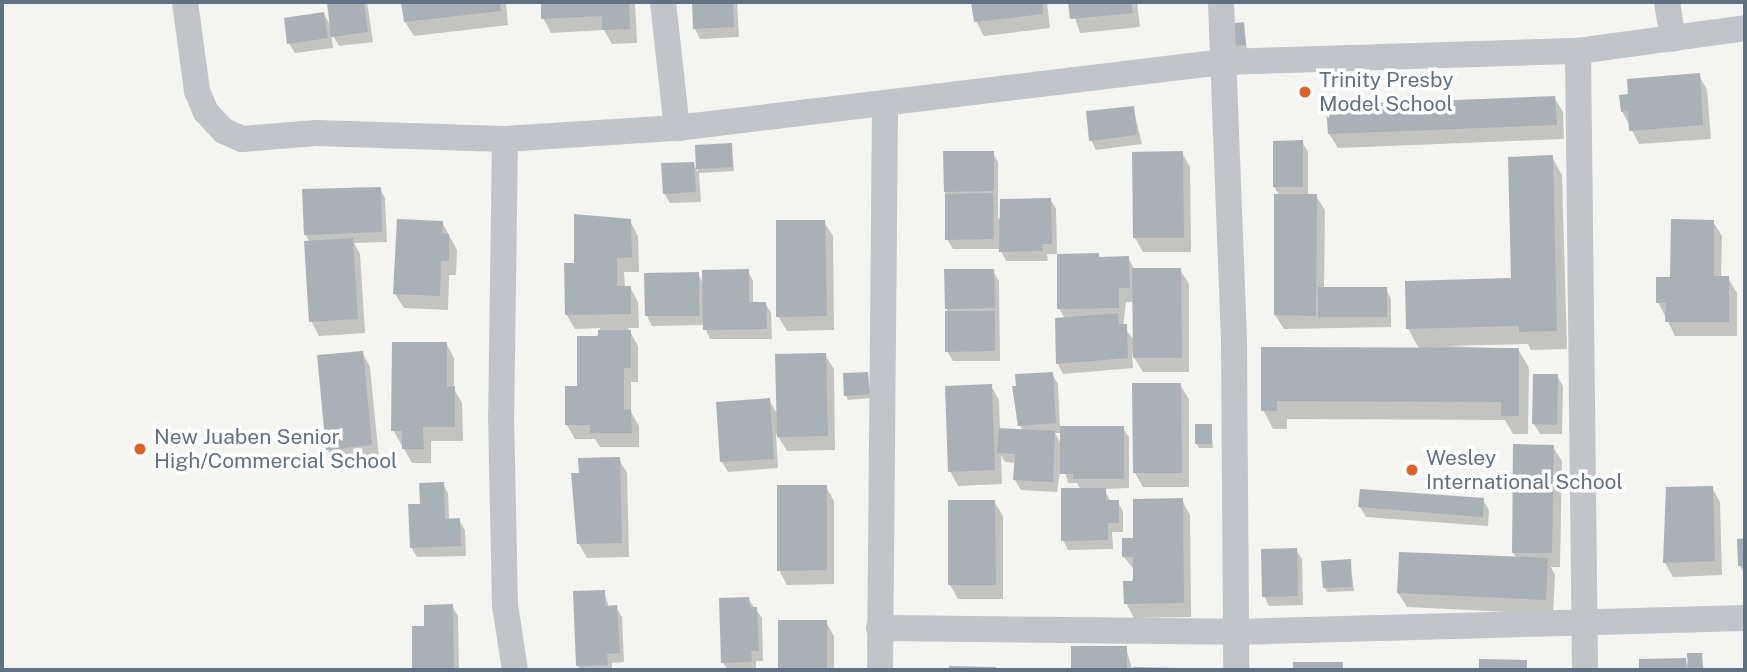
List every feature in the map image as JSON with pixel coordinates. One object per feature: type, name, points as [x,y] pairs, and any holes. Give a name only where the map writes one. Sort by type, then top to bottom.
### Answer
[{"type":"street","points":[[185,2],[197,91],[206,112],[224,131],[242,139],[316,132],[505,139],[677,128],[1222,62],[1578,51],[1745,28]]},
{"type":"street","points":[[663,2],[677,128]]},
{"type":"street","points":[[1221,2],[1234,343],[1237,670]]},
{"type":"street","points":[[1667,2],[1673,39]]},
{"type":"street","points":[[1578,51],[1585,670]]},
{"type":"street","points":[[880,670],[885,104]]},
{"type":"street","points":[[505,139],[501,415],[505,605],[514,670]]},
{"type":"street","points":[[879,628],[1237,632],[1745,618]]},
{"type":"building","points":[[327,2],[364,2],[368,32],[331,37]]},
{"type":"building","points":[[401,2],[500,2],[501,11],[404,22]]},
{"type":"building","points":[[541,2],[629,2],[630,29],[602,30],[602,16],[541,19]]},
{"type":"building","points":[[692,2],[733,2],[734,27],[693,29]]},
{"type":"building","points":[[971,2],[1042,2],[1043,14],[974,22]]},
{"type":"building","points":[[1068,2],[1131,2],[1133,13],[1070,19]]},
{"type":"building","points":[[324,12],[328,38],[287,44],[284,18]]},
{"type":"building","points":[[1244,22],[1246,45],[1225,46],[1224,24]]},
{"type":"building","points":[[1700,73],[1703,125],[1629,131],[1628,111],[1621,112],[1619,95],[1628,94],[1627,79]]},
{"type":"building","points":[[1555,96],[1557,125],[1328,134],[1326,105]]},
{"type":"building","points":[[1134,106],[1137,135],[1089,141],[1086,111]]},
{"type":"building","points":[[1303,140],[1303,187],[1273,187],[1273,141]]},
{"type":"building","points":[[732,143],[733,167],[696,169],[695,145]]},
{"type":"building","points":[[943,151],[994,151],[994,191],[944,192]]},
{"type":"building","points":[[1183,151],[1184,238],[1133,238],[1132,152]]},
{"type":"building","points":[[1553,155],[1557,331],[1519,332],[1519,326],[1406,329],[1405,281],[1511,278],[1508,157]]},
{"type":"building","points":[[694,162],[696,192],[663,194],[661,163]]},
{"type":"building","points":[[381,187],[382,232],[304,235],[302,189]]},
{"type":"building","points":[[993,193],[994,239],[945,240],[945,194]]},
{"type":"building","points":[[1274,194],[1317,194],[1316,316],[1274,315]]},
{"type":"building","points":[[1051,198],[1052,244],[1042,244],[1043,251],[999,252],[1000,199]]},
{"type":"building","points":[[574,214],[631,219],[632,257],[617,258],[617,286],[631,286],[631,314],[565,315],[564,263],[574,263]]},
{"type":"building","points":[[397,219],[443,221],[442,233],[449,234],[449,261],[441,261],[440,296],[393,294]]},
{"type":"building","points":[[1671,219],[1714,220],[1714,276],[1729,276],[1729,322],[1665,322],[1666,303],[1656,303],[1656,277],[1670,277]]},
{"type":"building","points":[[776,220],[825,220],[827,316],[776,317]]},
{"type":"building","points":[[353,238],[358,319],[309,322],[304,241]]},
{"type":"building","points":[[1099,253],[1099,257],[1129,256],[1130,288],[1119,288],[1119,308],[1057,309],[1057,254]]},
{"type":"building","points":[[1132,268],[1181,268],[1182,358],[1133,358]]},
{"type":"building","points":[[749,269],[749,302],[766,302],[767,329],[703,330],[702,270]]},
{"type":"building","points":[[944,269],[994,269],[995,308],[945,309]]},
{"type":"building","points":[[699,272],[699,316],[645,316],[644,273]]},
{"type":"building","points":[[1318,287],[1387,287],[1387,317],[1318,317]]},
{"type":"building","points":[[945,311],[995,311],[995,351],[945,352]]},
{"type":"building","points":[[1118,313],[1119,324],[1127,324],[1128,358],[1056,364],[1055,318]]},
{"type":"building","points":[[598,330],[631,330],[631,368],[624,368],[624,410],[631,409],[632,433],[590,433],[590,425],[565,425],[565,386],[577,386],[577,336],[598,336]]},
{"type":"building","points":[[392,342],[447,342],[447,387],[455,386],[455,427],[423,427],[424,449],[402,449],[402,431],[391,431]]},
{"type":"building","points":[[1261,347],[1519,348],[1519,416],[1501,416],[1501,402],[1277,401],[1277,411],[1261,411]]},
{"type":"building","points":[[363,351],[372,445],[326,450],[317,355]]},
{"type":"building","points":[[826,353],[828,436],[777,437],[775,354]]},
{"type":"building","points":[[868,372],[870,394],[844,396],[843,373]]},
{"type":"building","points":[[1053,372],[1056,423],[1018,426],[1012,386],[1016,386],[1015,374]]},
{"type":"building","points":[[1533,374],[1558,374],[1557,425],[1532,424]]},
{"type":"building","points":[[1132,383],[1181,383],[1182,473],[1133,473]]},
{"type":"building","points":[[992,384],[995,470],[948,472],[945,386]]},
{"type":"building","points":[[770,398],[774,459],[720,462],[716,402]]},
{"type":"building","points":[[1195,424],[1212,424],[1212,444],[1195,444]]},
{"type":"building","points":[[1060,426],[1124,426],[1124,479],[1073,479],[1073,474],[1060,474]]},
{"type":"building","points":[[999,428],[1055,431],[1053,482],[1013,480],[1015,454],[997,453]]},
{"type":"building","points":[[1513,444],[1554,445],[1552,553],[1512,553]]},
{"type":"building","points":[[620,457],[622,543],[577,544],[571,473],[579,473],[578,458]]},
{"type":"building","points":[[444,482],[445,519],[460,518],[461,546],[410,548],[408,504],[420,504],[419,483]]},
{"type":"building","points":[[777,485],[827,485],[827,570],[777,571]]},
{"type":"building","points":[[1713,486],[1715,561],[1663,563],[1666,487]]},
{"type":"building","points":[[1061,488],[1106,488],[1106,500],[1119,500],[1119,523],[1108,523],[1108,540],[1061,541]]},
{"type":"building","points":[[1360,489],[1484,498],[1483,517],[1358,507]]},
{"type":"building","points":[[1183,498],[1184,603],[1124,604],[1123,581],[1133,581],[1133,557],[1122,557],[1122,538],[1133,538],[1133,499]]},
{"type":"building","points":[[948,500],[995,500],[996,585],[948,585]]},
{"type":"building","points":[[1745,538],[1745,566],[1738,566],[1737,539]]},
{"type":"building","points":[[1297,548],[1298,596],[1262,597],[1261,549]]},
{"type":"building","points":[[1399,552],[1548,558],[1546,600],[1397,593]]},
{"type":"building","points":[[1351,559],[1352,587],[1323,588],[1321,561]]},
{"type":"building","points":[[605,590],[605,606],[617,605],[620,653],[607,654],[608,665],[576,666],[573,591]]},
{"type":"building","points":[[749,597],[750,607],[757,607],[759,651],[751,651],[752,662],[721,663],[719,598]]},
{"type":"building","points":[[453,604],[454,670],[412,670],[412,626],[424,626],[424,605]]},
{"type":"building","points":[[778,620],[827,620],[827,670],[778,670]]},
{"type":"building","points":[[1071,646],[1127,646],[1127,670],[1071,670]]},
{"type":"building","points":[[1687,653],[1702,653],[1703,670],[1688,670]]},
{"type":"building","points":[[1686,658],[1686,670],[1639,670],[1639,659]]},
{"type":"building","points":[[1479,659],[1527,660],[1527,670],[1479,670]]},
{"type":"building","points":[[1293,662],[1343,662],[1343,670],[1293,670]]},
{"type":"building","points":[[949,666],[996,667],[996,670],[949,670]]},
{"type":"building","points":[[1133,667],[1181,668],[1181,670],[1133,670]]},
{"type":"place","name":"Trinity Presby Model School","points":[[1305,92]]},
{"type":"place","name":"New Juaben Senior High/Commercial School","points":[[140,449]]},
{"type":"place","name":"Wesley International School","points":[[1412,470]]}]
